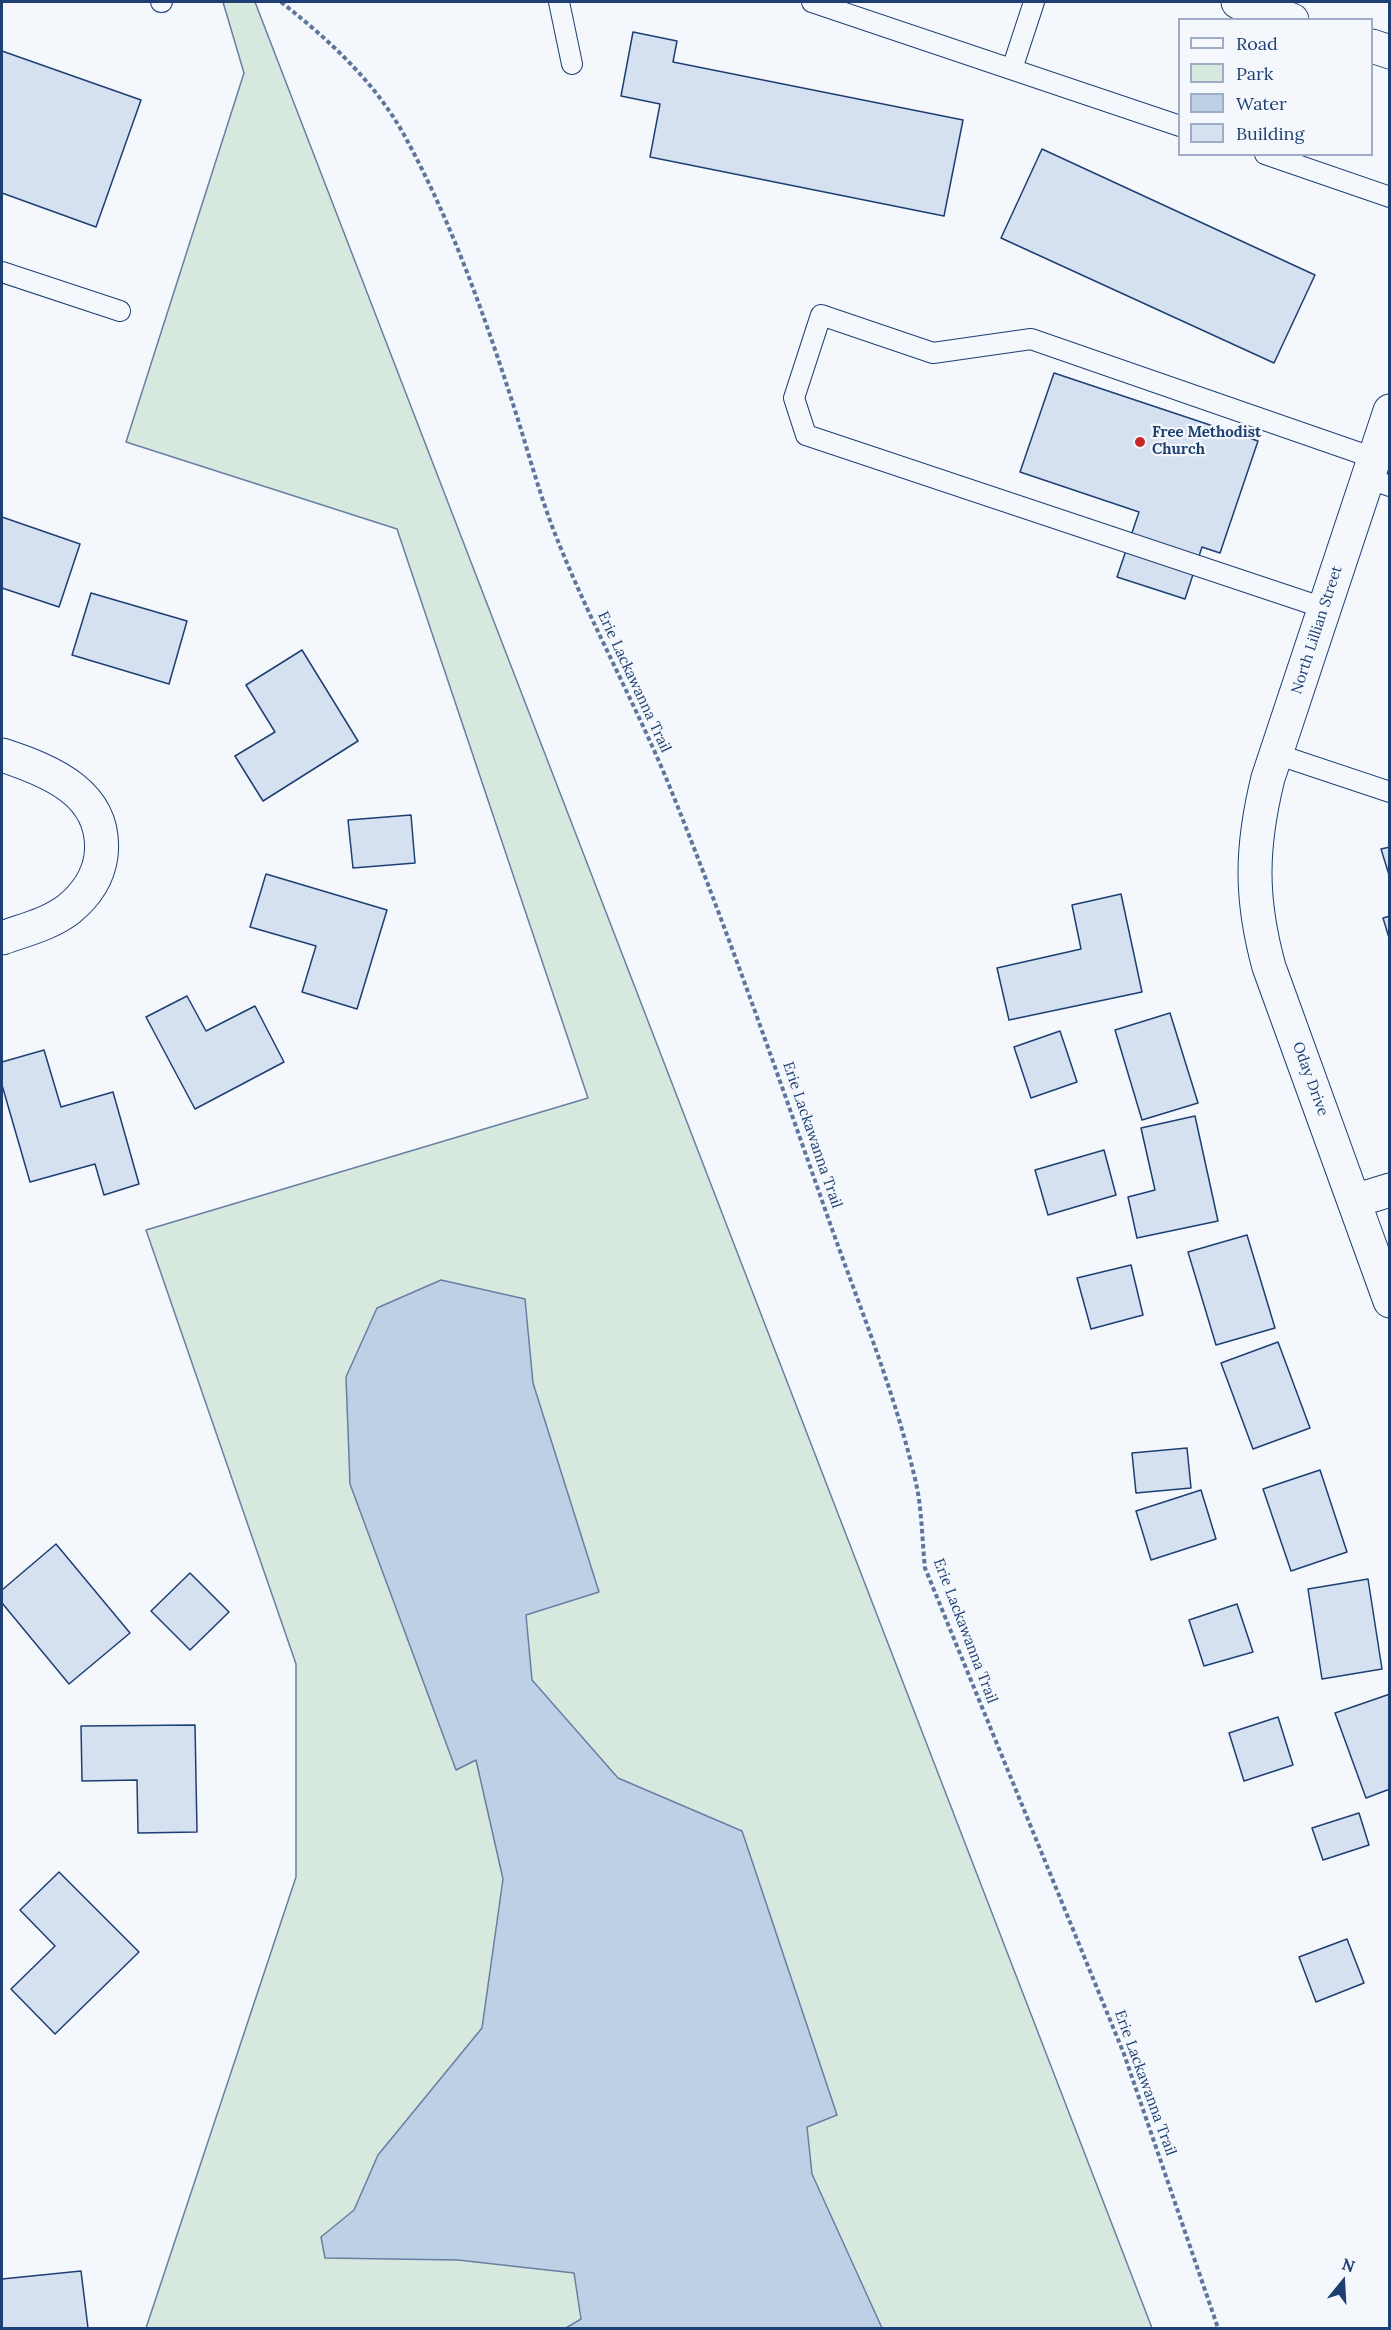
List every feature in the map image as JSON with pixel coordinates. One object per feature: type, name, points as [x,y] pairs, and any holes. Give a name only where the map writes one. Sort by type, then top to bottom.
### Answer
[{"type":"street","points":[[1238,2],[1286,18]]},
{"type":"street","points":[[1373,47],[1389,52]]},
{"type":"street","name":"North Lillian Street","points":[[1254,851],[1258,817],[1276,754],[1324,608],[1377,474],[1389,411]]},
{"type":"street","points":[[2,755],[75,789],[95,812],[102,843],[99,866],[84,895],[67,910],[42,924],[2,938]]},
{"type":"street","name":"Oday Drive","points":[[1254,851],[1256,907],[1269,967],[1389,1301]]},
{"type":"street","points":[[1354,1202],[1389,1190]]},
{"type":"lane","points":[[559,2],[572,64]]},
{"type":"lane","points":[[812,2],[1178,126]]},
{"type":"lane","points":[[1012,69],[1034,2]]},
{"type":"lane","points":[[1271,156],[1389,197]]},
{"type":"lane","points":[[2,272],[120,311]]},
{"type":"lane","points":[[1324,608],[806,435],[794,398],[821,315],[933,353],[1031,339],[1377,474]]},
{"type":"lane","points":[[1276,754],[1389,792]]},
{"type":"path","name":"Erie Lackawanna Trail","points":[[281,2],[315,29],[374,90],[400,129],[430,185],[464,263],[552,526],[594,625],[668,782],[757,1016],[897,1412],[917,1487],[925,1568],[1124,2054],[1218,2328]]},
{"type":"green space","points":[[223,2],[255,2],[1152,2328],[146,2328],[296,1877],[296,1664],[146,1230],[588,1098],[397,529],[126,442],[244,73]]},
{"type":"water","points":[[441,1280],[525,1299],[533,1383],[599,1592],[526,1615],[532,1680],[618,1778],[742,1831],[837,2115],[807,2127],[812,2174],[882,2328],[566,2328],[581,2319],[574,2273],[458,2260],[325,2258],[321,2237],[354,2210],[378,2155],[482,2028],[503,1879],[476,1760],[456,1770],[350,1484],[346,1377],[377,1308]]},
{"type":"building","points":[[633,32],[677,41],[673,62],[963,120],[944,216],[650,157],[660,104],[621,96]]},
{"type":"building","points":[[2,51],[141,100],[96,227],[2,193]]},
{"type":"building","points":[[1042,149],[1315,275],[1274,363],[1001,238]]},
{"type":"building","points":[[1054,373],[1258,441],[1220,553],[1202,547],[1185,599],[1117,577],[1139,512],[1020,472]]},
{"type":"building","points":[[2,517],[80,544],[59,607],[2,588]]},
{"type":"building","points":[[91,593],[187,621],[169,684],[72,655]]},
{"type":"building","points":[[302,650],[358,741],[263,801],[235,756],[275,732],[246,685]]},
{"type":"building","points":[[411,815],[415,863],[353,868],[348,820]]},
{"type":"building","points":[[1390,847],[1390,878],[1381,849]]},
{"type":"building","points":[[266,874],[387,910],[357,1009],[302,992],[316,946],[250,927]]},
{"type":"building","points":[[1121,894],[1142,992],[1009,1020],[997,968],[1081,949],[1072,905]]},
{"type":"building","points":[[1390,916],[1390,941],[1383,918]]},
{"type":"building","points":[[187,996],[206,1031],[255,1006],[284,1062],[195,1109],[146,1017]]},
{"type":"building","points":[[1170,1013],[1198,1103],[1142,1120],[1115,1030]]},
{"type":"building","points":[[1060,1031],[1077,1082],[1031,1098],[1014,1047]]},
{"type":"building","points":[[44,1050],[61,1107],[113,1092],[139,1184],[104,1195],[95,1164],[30,1182],[2,1085],[2,1062]]},
{"type":"building","points":[[1195,1116],[1218,1221],[1137,1238],[1128,1197],[1155,1190],[1141,1128]]},
{"type":"building","points":[[1104,1150],[1116,1195],[1048,1215],[1035,1170]]},
{"type":"building","points":[[1247,1235],[1275,1328],[1216,1345],[1188,1252]]},
{"type":"building","points":[[1131,1265],[1143,1315],[1091,1329],[1077,1278]]},
{"type":"building","points":[[1278,1342],[1310,1428],[1253,1449],[1221,1363]]},
{"type":"building","points":[[1187,1448],[1191,1488],[1136,1493],[1132,1453]]},
{"type":"building","points":[[1320,1470],[1347,1552],[1291,1571],[1263,1489]]},
{"type":"building","points":[[1201,1490],[1216,1539],[1151,1560],[1136,1511]]},
{"type":"building","points":[[56,1544],[130,1633],[69,1684],[2,1603],[2,1590]]},
{"type":"building","points":[[190,1573],[229,1612],[190,1650],[151,1611]]},
{"type":"building","points":[[1368,1579],[1382,1669],[1322,1679],[1308,1589]]},
{"type":"building","points":[[1237,1604],[1253,1652],[1204,1666],[1189,1620]]},
{"type":"building","points":[[1390,1694],[1390,1789],[1366,1798],[1335,1713]]},
{"type":"building","points":[[1278,1717],[1293,1765],[1244,1781],[1229,1733]]},
{"type":"building","points":[[195,1725],[197,1832],[138,1833],[137,1780],[82,1781],[81,1726]]},
{"type":"building","points":[[1359,1813],[1369,1845],[1323,1860],[1312,1828]]},
{"type":"building","points":[[59,1872],[139,1952],[55,2034],[11,1989],[55,1946],[20,1910]]},
{"type":"building","points":[[1347,1939],[1364,1983],[1316,2002],[1299,1957]]},
{"type":"building","points":[[81,2271],[88,2328],[2,2328],[2,2279]]},
{"type":"place","name":"Free Methodist Church","points":[[1140,442]]}]
